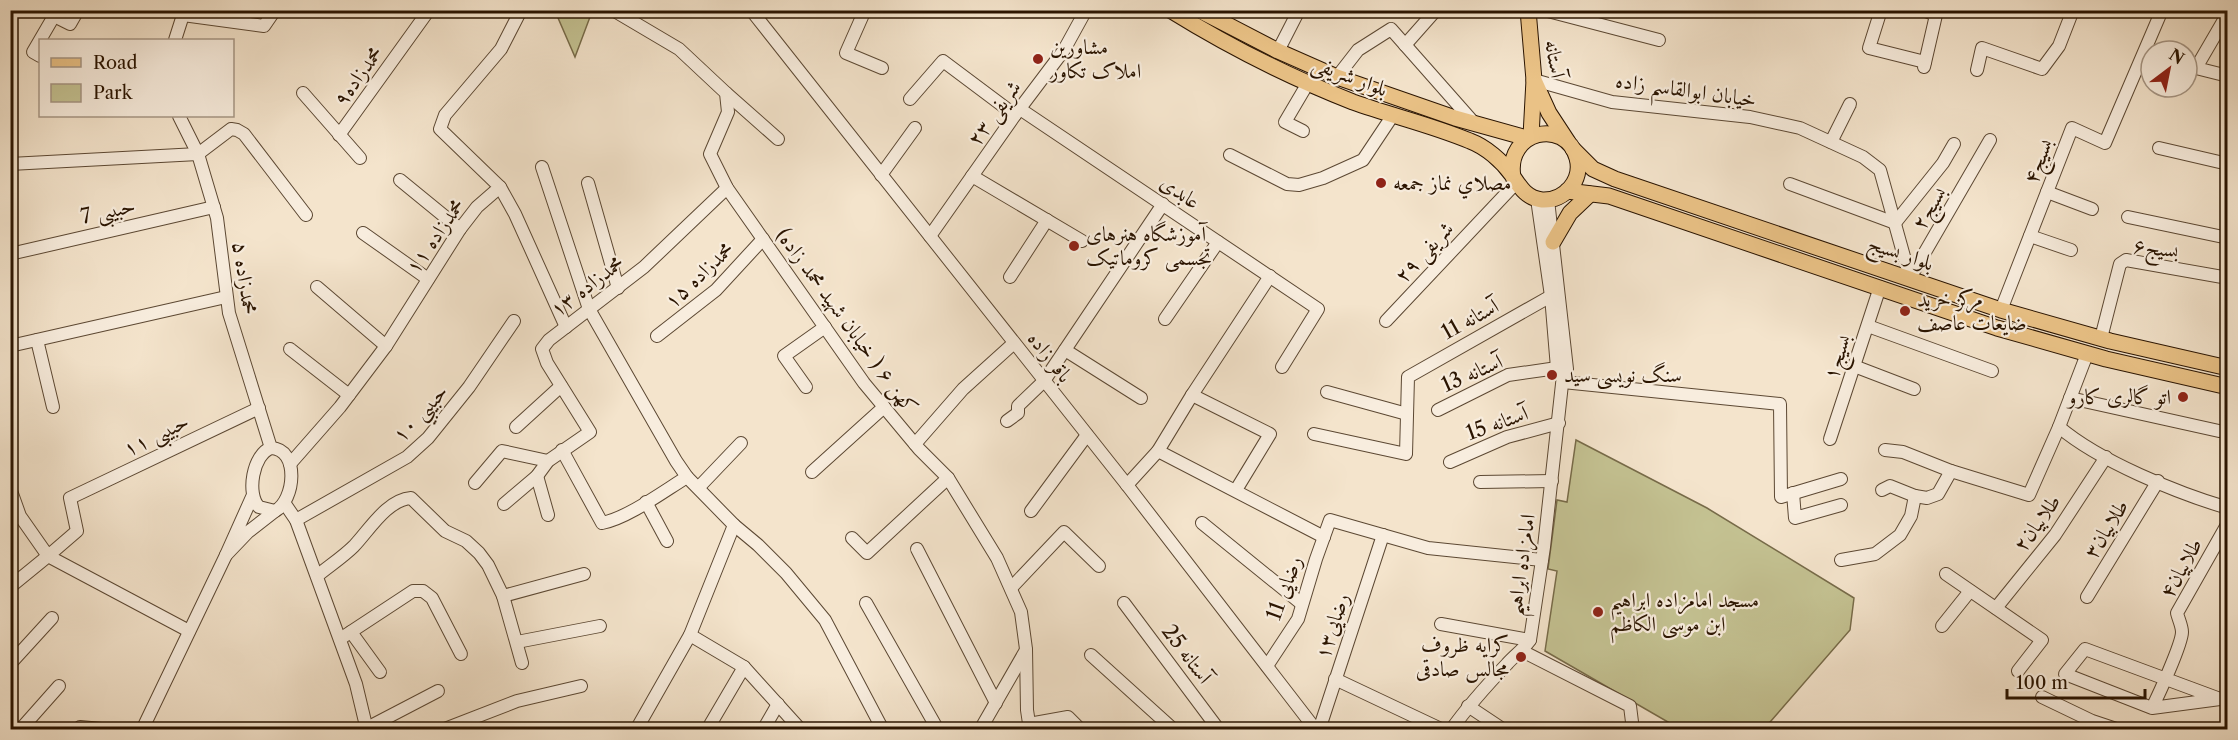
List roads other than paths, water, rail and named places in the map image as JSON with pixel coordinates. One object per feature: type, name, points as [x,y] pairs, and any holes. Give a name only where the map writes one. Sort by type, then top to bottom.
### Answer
[{"type":"main road","name":"بلوار شریفی","points":[[1170,10],[1232,47],[1308,83],[1478,145],[1492,154],[1515,180]]},
{"type":"main road","name":"بلوار شریفی","points":[[1199,10],[1278,51],[1337,76],[1479,126],[1529,137]]},
{"type":"main road","name":"آستانه","points":[[1528,10],[1534,80],[1549,113],[1571,146]]},
{"type":"main road","points":[[1529,137],[1534,80]]},
{"type":"main road","points":[[1478,145],[1487,145],[1492,135],[1479,126]]},
{"type":"main road","points":[[1544,134],[1558,136],[1571,146],[1578,166],[1573,184],[1558,197],[1543,199],[1529,196],[1515,180],[1512,159],[1521,144],[1529,137],[1544,134]]},
{"type":"main road","name":"بلوار بسیج","points":[[1571,146],[1593,169],[1615,178],[2001,310],[2101,338],[2228,368]]},
{"type":"main road","name":"بلوار بسیج","points":[[1567,191],[1609,196],[1997,328],[2087,354],[2228,387]]},
{"type":"main road","points":[[1553,242],[1570,213],[1590,194]]},
{"type":"street","points":[[39,55],[33,52],[50,13],[70,24],[78,10]]},
{"type":"street","points":[[175,39],[182,13],[264,26],[275,10]]},
{"type":"street","name":"محمدزاده۹","points":[[339,135],[429,10]]},
{"type":"street","points":[[521,10],[501,49],[445,116],[440,129],[500,188],[515,214],[566,327]]},
{"type":"street","points":[[613,10],[629,14],[679,49],[778,139]]},
{"type":"street","name":"باقر زاده","points":[[751,10],[1318,729]]},
{"type":"street","points":[[865,10],[846,53],[882,68]]},
{"type":"street","name":"شریفی ۲۳","points":[[930,236],[1017,112],[1064,50],[1086,10]]},
{"type":"street","points":[[1278,51],[1299,10]]},
{"type":"street","points":[[1405,45],[1436,10]]},
{"type":"street","points":[[1544,10],[1659,40]]},
{"type":"street","points":[[1881,10],[1869,48],[1925,64],[1936,15],[1923,10]]},
{"type":"street","points":[[1977,70],[1982,48],[2043,69],[2059,46],[2073,10]]},
{"type":"street","name":"بسیج۴","points":[[2001,310],[2072,128],[2105,143],[2162,10]]},
{"type":"street","points":[[2228,12],[2196,68],[2228,76]]},
{"type":"street","points":[[1337,76],[1358,50],[1391,29],[1479,126]]},
{"type":"street","name":"عابدی","points":[[910,99],[943,61],[1017,112],[1163,204],[1318,309],[1282,367]]},
{"type":"street","name":"خیابان ابوالقاسم زاده","points":[[1534,80],[1612,102],[1750,117],[1800,128],[1863,157],[1880,170],[1895,223]]},
{"type":"street","points":[[1303,131],[1285,122],[1308,83]]},
{"type":"street","points":[[303,93],[360,158]]},
{"type":"street","name":"کهن ۶ ( خیابان شهید محمد زاده)","points":[[726,93],[728,112],[710,154],[727,188],[864,383],[915,444],[948,478],[997,558],[1021,612],[1026,649],[1027,710],[1030,727]]},
{"type":"street","points":[[1830,142],[1850,104]]},
{"type":"street","points":[[1230,155],[1287,184],[1299,185],[1323,178],[1363,160],[1393,115]]},
{"type":"street","name":"محمدزاده ۵","points":[[180,117],[198,154],[218,218],[229,313],[271,448]]},
{"type":"street","points":[[881,175],[915,128]]},
{"type":"street","points":[[10,164],[198,154],[231,129],[237,129],[244,134],[306,216]]},
{"type":"street","name":"بسیج۲","points":[[1910,278],[1990,140]]},
{"type":"street","points":[[1790,184],[1895,223],[1943,163],[1954,144]]},
{"type":"street","points":[[2159,148],[2228,164]]},
{"type":"street","points":[[542,167],[589,309],[676,461],[687,477],[734,525],[786,573],[825,620],[884,729]]},
{"type":"street","points":[[972,176],[1082,241]]},
{"type":"street","points":[[400,180],[460,229]]},
{"type":"street","name":"شریفی ۲۹","points":[[1386,321],[1515,180]]},
{"type":"street","points":[[588,183],[618,288]]},
{"type":"street","name":"محمدزاده ۱۱","points":[[290,464],[349,395],[386,346],[460,229],[477,207],[500,188]]},
{"type":"street","name":"محمدزاده ۱۳","points":[[562,450],[590,432],[547,363],[542,349],[549,340],[644,267],[727,188]]},
{"type":"street","points":[[2047,192],[2092,209]]},
{"type":"street","name":"امامزاده ابراهیم","points":[[1543,199],[1553,242],[1567,369],[1561,375]]},
{"type":"street","name":"امامزاده ابراهیم","points":[[1451,729],[1468,706],[1530,640],[1559,423],[1561,375],[1551,296],[1543,199]]},
{"type":"street","points":[[1007,421],[1018,413],[1018,406],[1044,381],[1163,204]]},
{"type":"street","name":"حبیبی 7","points":[[10,254],[214,207]]},
{"type":"street","points":[[2128,217],[2228,238]]},
{"type":"street","points":[[1010,277],[1047,220]]},
{"type":"street","name":"بسیج۲","points":[[1895,223],[1910,278]]},
{"type":"street","points":[[363,233],[428,279]]},
{"type":"street","points":[[2030,236],[2071,250]]},
{"type":"street","name":"محمدزاده ۱۵","points":[[657,336],[716,290],[763,239]]},
{"type":"street","points":[[1165,320],[1218,242]]},
{"type":"street","name":"بسیج۶","points":[[2101,338],[2120,264],[2126,260],[2228,278]]},
{"type":"street","points":[[1127,485],[1158,452],[1192,395],[1270,276]]},
{"type":"street","points":[[317,287],[386,346]]},
{"type":"street","name":"بسیج۱","points":[[1830,439],[1880,287]]},
{"type":"street","name":"آستانه 11","points":[[1407,414],[1408,377],[1551,296]]},
{"type":"street","points":[[10,346],[226,297]]},
{"type":"street","name":"حبيبي ١٠","points":[[297,520],[407,457],[428,438],[469,387],[514,321]]},
{"type":"street","points":[[1868,326],[1992,371]]},
{"type":"street","points":[[806,387],[784,356],[825,327]]},
{"type":"street","points":[[38,340],[53,407]]},
{"type":"street","points":[[915,444],[963,389],[1014,343]]},
{"type":"street","points":[[290,349],[349,395]]},
{"type":"street","points":[[1065,350],[1141,398]]},
{"type":"street","points":[[1885,450],[1903,452],[1951,471],[2030,495],[2060,427],[2087,354]]},
{"type":"street","points":[[1854,366],[1914,389]]},
{"type":"street","name":"آستانه 13","points":[[1438,410],[1508,375],[1561,375],[1780,404],[1781,497],[1793,494]]},
{"type":"street","points":[[516,427],[561,386]]},
{"type":"street","points":[[1314,434],[1406,454],[1407,414],[1328,392]]},
{"type":"street","points":[[1192,395],[1270,434],[1236,490]]},
{"type":"street","points":[[2070,398],[2219,431]]},
{"type":"street","points":[[812,472],[884,407]]},
{"type":"street","name":"حبیبی ۱۱","points":[[48,556],[77,531],[70,498],[259,408]]},
{"type":"street","name":"آستانه 15","points":[[1450,462],[1507,437],[1559,423]]},
{"type":"street","points":[[2060,427],[2076,441],[2106,457],[2158,481],[2228,508]]},
{"type":"street","points":[[1031,511],[1087,435]]},
{"type":"street","points":[[699,487],[741,443]]},
{"type":"street","points":[[142,729],[252,497],[258,458],[264,450],[277,448],[285,453],[290,464],[289,495],[280,508],[248,532],[226,555]]},
{"type":"street","points":[[504,504],[537,476],[548,461],[562,450],[602,523],[646,502],[687,477]]},
{"type":"street","points":[[476,483],[502,451],[548,461]]},
{"type":"street","points":[[1158,452],[1324,537]]},
{"type":"street","name":"طلابیان۲","points":[[1996,608],[2055,535],[2106,457]]},
{"type":"street","points":[[1882,490],[1890,486],[1927,498],[1938,494],[1951,471]]},
{"type":"street","points":[[537,476],[548,515]]},
{"type":"street","points":[[852,538],[867,553],[948,478]]},
{"type":"street","points":[[1841,479],[1793,494],[1795,518],[1841,505]]},
{"type":"street","points":[[1480,482],[1552,481]]},
{"type":"street","name":"طلابیان۳","points":[[2087,597],[2158,481]]},
{"type":"street","points":[[10,489],[14,510],[48,556],[189,631]]},
{"type":"street","points":[[1841,560],[1875,554],[1900,535],[1911,516],[1915,496]]},
{"type":"street","points":[[252,497],[259,507],[280,508],[297,520],[356,684],[367,729],[438,691]]},
{"type":"street","points":[[317,576],[352,547],[387,509],[404,499],[411,498],[445,531],[466,541],[488,565],[503,596],[522,663]]},
{"type":"street","points":[[646,502],[667,541]]},
{"type":"street","name":"رضایی 11","points":[[1267,666],[1298,619],[1330,520],[1383,535]]},
{"type":"street","points":[[1202,523],[1302,604]]},
{"type":"street","name":"طلابیان۴","points":[[2154,704],[2182,632],[2177,613],[2228,523]]},
{"type":"street","points":[[636,729],[690,635],[734,525]]},
{"type":"street","points":[[1011,588],[1064,532],[1099,566]]},
{"type":"street","points":[[1383,535],[1428,548],[1542,560]]},
{"type":"street","name":"رضایی۱۳","points":[[1318,729],[1383,535]]},
{"type":"street","points":[[917,549],[996,703]]},
{"type":"street","points":[[10,587],[48,556]]},
{"type":"street","points":[[503,596],[584,574]]},
{"type":"street","points":[[1946,574],[2042,640],[2018,670]]},
{"type":"street","points":[[340,639],[413,591],[423,591],[432,597],[461,654]]},
{"type":"street","points":[[1942,626],[1970,591]]},
{"type":"street","points":[[866,603],[938,729]]},
{"type":"street","name":"آستانه 25","points":[[1124,603],[1219,729]]},
{"type":"street","points":[[10,664],[52,618]]},
{"type":"street","points":[[1441,624],[1530,640]]},
{"type":"street","points":[[517,642],[600,626]]},
{"type":"street","points":[[351,632],[380,672]]},
{"type":"street","points":[[690,635],[744,667],[801,729]]},
{"type":"street","points":[[980,729],[1026,649]]},
{"type":"street","points":[[2085,649],[2220,699],[2154,704],[2065,674],[2085,649]]},
{"type":"street","points":[[1522,651],[1630,706],[1633,729]]},
{"type":"street","points":[[1092,655],[1174,729]]},
{"type":"street","points":[[707,729],[744,667]]},
{"type":"street","points":[[1335,679],[1443,729]]},
{"type":"street","points":[[20,729],[59,686]]},
{"type":"street","points":[[442,729],[517,701],[581,686]]},
{"type":"street","points":[[2042,697],[2090,725],[2119,729]]},
{"type":"street","points":[[763,729],[778,704]]},
{"type":"street","points":[[1468,706],[1504,729]]},
{"type":"street","points":[[1030,727],[1068,717],[1081,729]]},
{"type":"street","points":[[77,729],[80,727],[112,729]]},
{"type":"place","name":"مشاورین املاک تکاور","points":[[1038,59]]},
{"type":"place","name":"مصلاي نماز جمعه","points":[[1381,183]]},
{"type":"place","name":"آموزشگاه هنرهای تجسمی کروماتیک","points":[[1074,246]]},
{"type":"place","name":"مرکز خرید ضایعات عاصف","points":[[1905,311]]},
{"type":"place","name":"سنگ نویسی سید","points":[[1552,375]]},
{"type":"place","name":"اتو گالری کارو","points":[[2183,397]]},
{"type":"place","name":"مسجد امامزاده ابراهیم ابن موسی الکاظم","points":[[1598,612]]},
{"type":"place","name":"کرایه ظروف مجالس صادقی","points":[[1521,657]]}]
